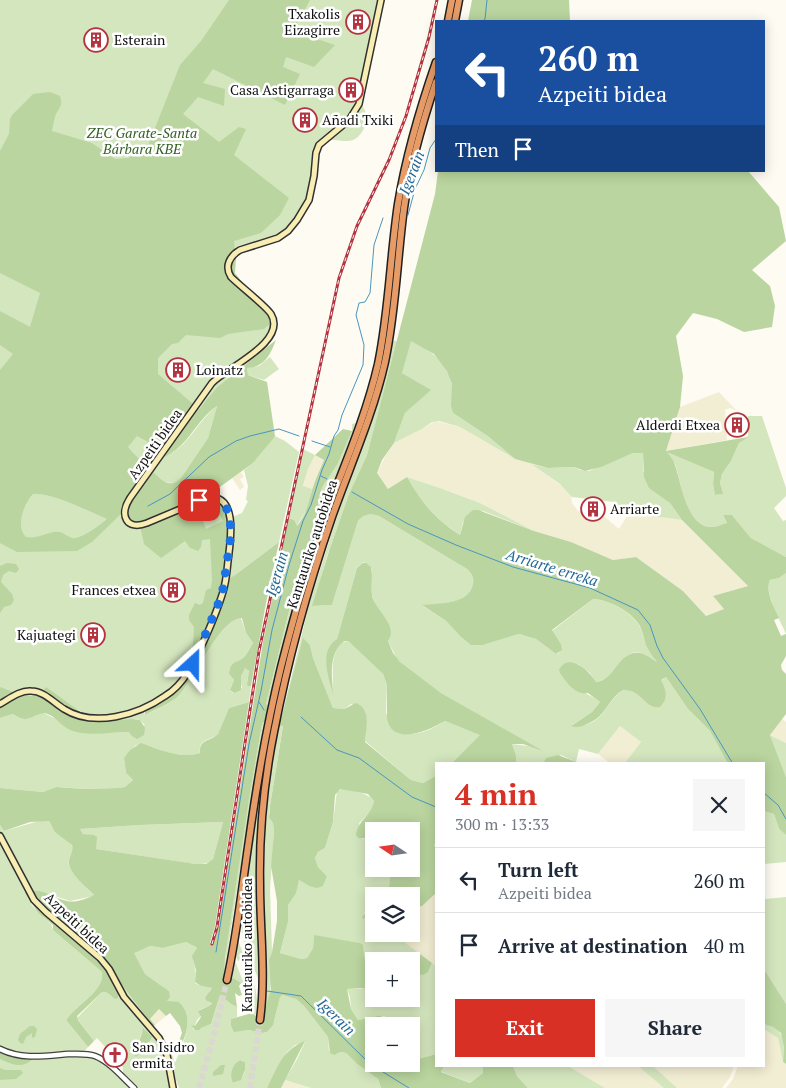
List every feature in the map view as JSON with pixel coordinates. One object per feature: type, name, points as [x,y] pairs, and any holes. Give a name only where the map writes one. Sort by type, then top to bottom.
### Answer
[{"type":"highway","points":[[448,20],[452,0]]},
{"type":"highway","points":[[454,20],[458,0]]},
{"type":"highway","name":"Kantauriko autobidea","points":[[227,980],[260,769],[273,701],[308,571],[374,378],[388,305],[402,181],[416,121],[435,65]]},
{"type":"highway","name":"Kantauriko autobidea","points":[[260,1020],[262,970],[260,840],[273,734],[308,593],[333,516],[367,424],[381,377],[395,308],[401,234],[408,182],[418,138],[435,85]]},
{"type":"main road","name":"Azpeiti bidea","points":[[0,704],[21,692],[31,691],[40,693],[79,716],[96,718],[115,716],[139,710],[164,697],[177,686],[190,669],[224,590],[231,536],[230,518],[227,509],[218,498],[208,497],[137,526],[126,520],[124,508],[212,383],[260,348],[270,337],[274,326],[271,314],[227,272],[229,261],[240,250],[278,238],[297,220],[309,200],[316,153],[319,145],[349,120],[359,104],[381,0]]},
{"type":"main road","name":"Azpeiti bidea","points":[[0,836],[26,887],[36,902],[99,957],[109,969],[124,997],[158,1037],[165,1050],[175,1088]]},
{"type":"street","points":[[0,1049],[13,1054],[27,1056],[79,1054],[93,1056],[107,1064],[134,1088]]},
{"type":"shaded area","points":[[719,392],[737,411],[730,408],[725,410],[727,440],[666,451],[680,407]]},
{"type":"shaded area","points":[[435,421],[460,427],[515,459],[530,463],[571,494],[572,503],[578,511],[589,516],[605,517],[619,529],[629,513],[682,520],[748,586],[713,596],[724,609],[706,616],[683,591],[636,557],[613,560],[571,542],[534,531],[480,503],[407,477],[388,490],[377,473],[394,443]]},
{"type":"shaded area","points":[[315,455],[324,460],[312,489],[303,487],[308,469]]},
{"type":"shaded area","points":[[241,472],[244,477],[240,479],[244,487],[240,490],[232,478]]},
{"type":"shaded area","points":[[781,718],[786,722],[786,743],[770,735]]},
{"type":"shaded area","points":[[620,726],[641,742],[626,762],[608,762],[598,754]]},
{"type":"shaded area","points":[[435,894],[435,966],[420,954],[420,952],[417,952],[404,942],[420,942],[420,909]]},
{"type":"shaded area","points":[[159,1009],[166,1016],[155,1025],[150,1019]]},
{"type":"shaded area","points":[[765,1030],[778,1037],[783,1062],[786,1064],[786,1088],[726,1088],[733,1079],[738,1067],[765,1067]]},
{"type":"shaded area","points":[[570,1067],[639,1067],[664,1088],[605,1088]]},
{"type":"shaded area","points":[[654,1067],[734,1067],[730,1077],[722,1088],[677,1088]]},
{"type":"shaded area","points":[[285,1080],[311,1088],[281,1088]]},
{"type":"green space","name":"ZEC Garate-Santa Bárbara KBE","points":[[0,0],[379,0],[356,97],[366,114],[366,123],[362,132],[356,138],[348,141],[321,141],[309,194],[297,218],[277,235],[236,247],[232,250],[226,264],[272,318],[272,329],[264,348],[217,387],[199,409],[193,404],[163,449],[167,452],[165,456],[180,447],[217,406],[208,438],[179,481],[167,482],[156,477],[126,501],[206,497],[230,518],[242,513],[248,501],[246,500],[248,486],[244,470],[253,463],[275,436],[299,452],[279,542],[225,581],[185,682],[172,696],[144,712],[145,715],[173,700],[215,639],[233,621],[241,618],[246,633],[253,643],[244,657],[231,666],[229,674],[234,680],[230,690],[233,693],[242,688],[240,679],[243,669],[247,668],[249,672],[247,682],[251,686],[249,702],[229,708],[218,734],[202,743],[200,753],[192,755],[176,754],[136,745],[124,758],[126,773],[133,780],[125,787],[84,789],[60,787],[43,792],[0,788],[0,718],[13,714],[26,719],[44,713],[58,720],[68,729],[88,733],[129,732],[145,725],[140,720],[135,719],[93,721],[79,710],[32,695],[21,695],[0,700]]},
{"type":"green space","points":[[229,0],[310,0],[293,31],[335,45],[314,67],[286,57],[283,67],[300,74],[285,105],[213,69],[203,83],[225,89],[224,106],[198,97],[183,114],[219,142],[239,127],[246,129],[234,155],[289,198],[280,215],[261,233],[234,241],[235,273],[268,316],[270,324],[264,329],[228,334],[220,338],[186,335],[178,343],[172,344],[158,358],[158,374],[199,409],[217,387],[276,340],[263,363],[247,368],[248,375],[267,382],[275,436],[253,463],[206,497],[221,501],[230,516],[226,580],[279,542],[251,686],[247,684],[249,671],[245,668],[241,676],[241,690],[234,693],[230,690],[234,680],[229,674],[231,666],[244,657],[253,643],[246,633],[242,618],[234,621],[216,638],[179,695],[167,704],[145,715],[145,711],[172,694],[186,679],[192,658],[194,627],[189,620],[189,615],[195,603],[200,605],[203,603],[206,590],[211,588],[210,539],[202,540],[198,551],[190,548],[185,541],[161,558],[144,544],[141,530],[136,523],[129,523],[124,511],[92,542],[77,551],[17,552],[0,543],[0,370],[13,354],[0,345],[0,311],[30,327],[40,293],[0,273],[0,151],[9,134],[12,115],[33,94],[50,92],[60,96],[61,102],[61,106],[55,116],[52,131],[92,143],[115,159],[128,158],[147,148],[180,65],[201,41]],"holes":[[[217,406],[208,438],[181,478],[176,482],[167,483],[163,481],[128,447],[137,436],[167,452],[164,457],[179,447],[203,418]],[[33,494],[49,496],[107,519],[91,531],[76,538],[57,532],[37,537],[26,537],[21,527],[21,521],[24,509]],[[207,506],[216,507],[223,521],[206,529],[199,510]]]},
{"type":"green space","points":[[472,0],[569,0],[570,20],[468,20]]},
{"type":"green space","points":[[438,172],[749,172],[779,207],[786,241],[752,270],[770,286],[775,306],[772,327],[744,332],[717,319],[693,313],[676,336],[683,376],[680,407],[666,451],[748,437],[739,443],[731,461],[722,474],[720,483],[723,494],[715,495],[713,484],[714,472],[667,452],[674,461],[686,503],[697,521],[703,526],[714,527],[727,523],[723,515],[732,515],[751,538],[786,557],[786,573],[779,578],[770,580],[769,589],[779,618],[774,620],[781,636],[786,634],[786,656],[781,665],[782,670],[786,674],[786,714],[770,735],[786,777],[786,835],[779,829],[774,814],[765,811],[765,762],[727,762],[710,731],[688,709],[666,677],[661,680],[666,697],[660,707],[650,705],[635,693],[624,690],[615,697],[600,716],[581,726],[571,726],[592,712],[600,702],[588,693],[579,692],[568,684],[559,670],[563,665],[568,662],[579,665],[596,682],[608,676],[622,660],[633,653],[646,655],[657,662],[646,645],[641,628],[636,621],[625,611],[613,604],[593,599],[552,630],[561,644],[562,650],[556,654],[536,639],[519,634],[483,645],[471,645],[446,621],[422,605],[450,602],[464,597],[469,593],[473,584],[471,573],[379,516],[370,514],[358,521],[332,605],[312,606],[349,494],[367,455],[435,194]],"holes":[[[411,341],[434,354],[447,371],[452,384],[451,406],[453,413],[489,437],[515,459],[548,468],[574,467],[585,471],[601,467],[633,453],[643,453],[644,477],[649,488],[670,503],[682,520],[748,586],[713,596],[724,609],[706,616],[683,591],[636,557],[613,560],[571,542],[534,531],[478,510],[473,510],[465,517],[460,535],[429,509],[407,477],[388,489],[377,473],[382,460],[394,443],[405,413],[431,390],[402,373]]]},
{"type":"green space","points":[[410,340],[431,352],[447,370],[452,385],[453,413],[489,437],[515,459],[460,427],[439,421],[432,422],[394,443],[405,413],[430,390],[402,373]]},
{"type":"green space","points":[[393,341],[397,341],[367,455],[349,494],[327,556],[313,606],[332,605],[358,521],[370,514],[379,516],[469,571],[473,577],[473,584],[469,593],[464,597],[451,602],[423,606],[446,621],[459,635],[483,645],[519,634],[536,639],[556,654],[559,653],[561,644],[552,631],[593,599],[612,604],[625,611],[639,625],[647,646],[658,664],[641,653],[634,652],[623,659],[608,676],[596,682],[590,673],[578,664],[560,668],[565,680],[600,702],[592,712],[572,725],[586,724],[595,720],[621,692],[633,690],[640,695],[666,677],[688,709],[710,731],[727,762],[626,762],[641,742],[620,726],[598,754],[579,749],[576,762],[561,755],[543,762],[516,762],[516,755],[512,744],[528,746],[510,733],[441,693],[397,659],[388,641],[388,624],[376,606],[372,595],[372,569],[364,562],[357,568],[337,639],[326,660],[332,691],[333,660],[342,642],[348,641],[383,674],[387,685],[386,713],[397,732],[410,734],[422,732],[445,721],[481,735],[453,762],[435,762],[435,777],[423,783],[411,780],[365,741],[367,720],[365,710],[351,704],[344,709],[333,708],[313,658],[310,645],[303,639],[292,684],[284,707],[310,601],[343,498],[374,416],[386,375]]},
{"type":"green space","points":[[270,357],[279,369],[264,380],[248,375],[247,368],[259,366]]},
{"type":"green space","points":[[748,416],[762,416],[786,488],[786,496],[774,508],[783,521],[786,520],[786,557],[751,538],[732,515],[723,515],[727,523],[714,527],[703,526],[696,520],[686,503],[675,464],[666,451],[714,472],[713,484],[715,495],[722,494],[720,483],[722,474],[731,461],[739,443],[748,436]]},
{"type":"green space","points":[[356,423],[307,563],[286,633],[268,705],[266,704],[293,595],[317,517],[319,496],[335,468],[352,431],[352,424]]},
{"type":"green space","points":[[343,429],[352,431],[337,465],[323,486],[319,496],[317,517],[293,595],[266,704],[268,705],[265,721],[262,724],[225,958],[224,980],[233,978],[241,983],[239,986],[242,995],[239,996],[235,993],[237,1007],[220,995],[211,1024],[195,1030],[191,1025],[195,1026],[201,1017],[198,1011],[212,1003],[205,998],[212,988],[201,986],[195,982],[196,970],[192,956],[197,948],[186,942],[163,948],[150,946],[134,953],[145,974],[169,991],[170,997],[167,1001],[179,1002],[183,1006],[188,1023],[181,1045],[165,1051],[179,1041],[182,1033],[180,1026],[170,1013],[166,1016],[159,1009],[150,1019],[155,1025],[153,1026],[122,985],[118,998],[115,999],[106,992],[102,992],[77,1016],[94,1041],[88,1047],[66,1020],[95,992],[102,979],[102,972],[53,930],[53,925],[38,913],[25,893],[37,891],[61,900],[70,901],[81,900],[94,895],[79,881],[70,868],[69,861],[72,845],[55,832],[49,821],[30,822],[4,831],[0,825],[0,788],[43,792],[57,787],[84,789],[125,787],[133,780],[126,773],[124,758],[130,750],[141,743],[162,751],[177,754],[192,755],[200,753],[201,745],[218,734],[229,708],[249,702],[215,926],[210,943],[213,944],[219,924],[263,642],[289,518],[294,520],[297,526],[303,517],[324,460],[315,455]],"holes":[[[223,822],[213,859],[206,864],[196,864],[96,849],[97,837],[83,834],[80,829]]]},
{"type":"green space","points":[[303,449],[315,455],[303,486],[312,489],[309,506],[296,527],[294,520],[289,518]]},
{"type":"green space","points":[[633,453],[643,453],[643,471],[682,520],[629,513],[614,502],[572,497],[560,484],[531,464],[548,468],[574,467],[589,471]]},
{"type":"green space","points":[[407,477],[480,503],[534,531],[483,511],[463,522],[460,535],[443,523],[430,510]]},
{"type":"green space","points":[[7,563],[16,564],[19,569],[16,573],[9,571],[3,575],[1,582],[12,594],[14,600],[11,605],[4,607],[0,613],[0,566]]},
{"type":"green space","points":[[363,563],[371,567],[372,595],[377,607],[389,624],[391,635],[388,641],[393,653],[400,662],[441,693],[543,751],[523,744],[512,744],[516,755],[516,762],[453,762],[480,735],[445,721],[422,732],[404,734],[396,732],[387,719],[387,685],[383,674],[348,641],[344,641],[339,646],[333,659],[333,695],[327,672],[326,657],[331,644],[337,639],[357,568]]},
{"type":"green space","points":[[786,573],[786,634],[771,599],[769,585],[770,580],[779,578]]},
{"type":"green space","points":[[303,638],[310,645],[313,658],[333,708],[344,709],[356,703],[364,710],[367,720],[365,742],[411,780],[423,783],[435,777],[435,894],[422,906],[420,907],[420,887],[389,887],[390,878],[420,878],[420,822],[365,822],[365,838],[358,838],[356,835],[357,830],[371,810],[374,801],[368,794],[340,789],[335,795],[333,822],[325,848],[318,852],[315,858],[318,867],[327,876],[323,886],[317,888],[309,886],[299,880],[296,893],[288,905],[288,922],[280,953],[301,959],[307,958],[313,948],[314,935],[363,945],[365,988],[347,989],[351,1009],[358,1020],[365,1019],[365,1070],[346,1053],[341,1052],[334,1055],[330,1053],[328,1037],[304,1006],[296,999],[282,995],[280,997],[273,1025],[267,1032],[248,1030],[234,1032],[231,1026],[231,1019],[252,1013],[262,1020],[271,989],[269,960],[277,921],[277,901],[271,866],[274,832],[273,823],[269,818],[283,726],[279,726]]},
{"type":"green space","points":[[0,687],[21,695],[39,696],[46,687],[93,721],[140,720],[145,728],[144,735],[137,739],[129,732],[91,734],[77,732],[70,730],[45,713],[26,719],[13,714],[0,718]]},
{"type":"green space","points":[[265,721],[224,974],[247,808],[262,724]]},
{"type":"green space","points":[[283,725],[269,812],[274,832],[270,889],[271,988],[263,1019],[266,985],[264,879],[266,818],[279,726]]},
{"type":"green space","points":[[770,735],[786,743],[786,777]]},
{"type":"green space","points":[[558,755],[576,762],[544,762],[546,758]]},
{"type":"green space","points":[[260,788],[256,877],[259,981],[244,942],[241,924]]},
{"type":"green space","points":[[343,788],[371,797],[374,801],[371,811],[359,823],[362,839],[365,839],[365,878],[390,878],[389,887],[365,887],[365,912],[362,918],[365,919],[365,942],[404,942],[417,952],[365,952],[365,957],[360,943],[314,936],[313,948],[307,958],[301,959],[280,953],[288,922],[288,905],[299,880],[309,886],[323,886],[327,876],[318,867],[315,858],[318,852],[325,848],[333,822],[337,791]]},
{"type":"green space","points":[[765,811],[774,814],[779,829],[786,835],[786,862],[765,864]]},
{"type":"green space","points":[[39,821],[49,821],[53,828],[72,846],[69,865],[76,877],[94,896],[70,901],[40,891],[31,904],[51,924],[53,930],[102,972],[102,979],[95,992],[66,1020],[88,1047],[83,1053],[96,1057],[120,1075],[123,1072],[121,1054],[125,1050],[118,1042],[108,1050],[97,1038],[94,1041],[77,1018],[102,992],[118,998],[122,985],[153,1026],[151,1028],[165,1051],[170,1049],[175,1063],[184,1040],[187,1015],[179,1002],[166,1002],[169,991],[145,974],[133,952],[150,946],[163,948],[186,942],[198,949],[193,956],[195,983],[212,988],[209,992],[208,1002],[212,1002],[209,1006],[199,1010],[201,1016],[195,1026],[192,1026],[194,1030],[211,1024],[220,995],[237,1007],[237,1017],[231,1019],[231,1026],[234,1031],[248,1030],[263,1033],[267,1032],[274,1021],[280,996],[296,999],[304,1006],[328,1037],[329,1051],[337,1054],[341,1052],[346,1053],[365,1070],[365,1072],[368,1072],[378,1079],[381,1088],[311,1088],[285,1080],[305,1042],[295,1045],[287,1052],[267,1088],[179,1088],[173,1072],[168,1075],[171,1088],[0,1088],[0,825],[4,831]],"holes":[[[144,1028],[149,1043],[144,1051],[136,1057],[134,1052]],[[240,1060],[244,1061],[242,1078],[233,1083],[232,1070]]]},
{"type":"green space","points":[[223,822],[213,859],[201,864],[96,849],[96,836],[83,834],[80,829],[140,825]]},
{"type":"green space","points":[[786,897],[786,1004],[765,971],[765,899]]},
{"type":"green space","points":[[238,940],[255,986],[257,1016],[253,1013],[249,1014],[248,996],[245,986],[231,978],[235,961],[242,979],[248,977],[247,975],[244,976],[243,973],[248,971],[243,959],[238,961],[235,954]]},
{"type":"green space","points":[[420,954],[432,963],[428,972],[423,975],[420,974]]},
{"type":"green space","points":[[432,963],[435,966],[435,1054],[420,1058],[420,1017],[384,1016],[365,1017],[365,1019],[358,1020],[351,1009],[347,989],[365,988],[365,1007],[420,1007],[420,974],[426,972]]},
{"type":"green space","points":[[765,971],[786,1004],[786,1064],[783,1062],[784,1047],[781,1033],[765,1024]]},
{"type":"green space","points":[[765,1024],[777,1029],[780,1033],[784,1043],[783,1062],[778,1038],[765,1030]]},
{"type":"green space","points":[[30,1026],[34,1026],[37,1029],[35,1037],[32,1038],[32,1033],[26,1037],[23,1044],[20,1043],[18,1040],[20,1034]]},
{"type":"green space","points":[[143,1028],[152,1037],[144,1051],[136,1057],[134,1055]]},
{"type":"green space","points":[[305,1041],[281,1088],[267,1088],[286,1054]]},
{"type":"green space","points":[[0,1052],[18,1058],[33,1059],[21,1065],[13,1064],[0,1059]]},
{"type":"green space","points":[[435,1054],[435,1067],[444,1067],[441,1072],[470,1083],[483,1073],[483,1067],[513,1067],[517,1076],[528,1088],[381,1088],[378,1079],[368,1072],[420,1072],[420,1058]]},
{"type":"green space","points":[[240,1060],[245,1062],[245,1070],[241,1080],[233,1083],[232,1071]]},
{"type":"green space","points":[[221,1065],[225,1065],[223,1074],[213,1076],[213,1072]]},
{"type":"green space","points":[[443,1067],[483,1067],[483,1073],[470,1083],[440,1071]]},
{"type":"green space","points":[[513,1067],[570,1067],[605,1088],[528,1088],[517,1076]]},
{"type":"green space","points":[[639,1067],[654,1067],[677,1088],[664,1088]]},
{"type":"green space","points":[[0,1068],[5,1070],[21,1070],[23,1073],[16,1079],[0,1080]]},
{"type":"waterway","name":"Igerain","points":[[484,20],[487,0]]},
{"type":"waterway","name":"Igerain","points":[[408,215],[415,189],[424,170],[430,148],[435,140]]},
{"type":"waterway","name":"Igerain","points":[[216,952],[249,744],[272,630],[303,521],[311,505],[334,436],[363,365],[364,345],[356,315],[359,303],[365,302],[370,293],[374,245],[383,218]]},
{"type":"waterway","points":[[148,506],[170,494],[209,457],[236,441],[279,429],[299,436]]},
{"type":"waterway","points":[[312,441],[330,447]]},
{"type":"waterway","name":"Arriarte erreka","points":[[321,476],[327,479]]},
{"type":"waterway","name":"Arriarte erreka","points":[[352,492],[408,524],[456,545],[513,567],[590,588],[638,610],[650,625],[663,658],[700,709],[732,762]]},
{"type":"waterway","name":"Igerain","points":[[259,702],[264,710]]},
{"type":"waterway","points":[[301,717],[337,750],[359,758],[412,797],[435,807]]},
{"type":"waterway","name":"Arriarte erreka","points":[[765,794],[778,805],[786,819]]},
{"type":"waterway","name":"Igerain","points":[[267,991],[301,996],[370,1064],[409,1088]]},
{"type":"tunnel","points":[[199,1088],[227,980]]},
{"type":"tunnel","points":[[250,1088],[260,1020]]},
{"type":"railway","points":[[212,944],[217,927],[259,651],[339,278],[357,226],[389,160],[406,116],[429,37],[437,0]]},
{"type":"place","name":"Txakolis Eizagirre","points":[[358,22]]},
{"type":"place","name":"Esterain","points":[[96,40]]},
{"type":"place","name":"Casa Astigarraga","points":[[351,90]]},
{"type":"place","name":"Añadi Txiki","points":[[305,120]]},
{"type":"place","name":"Loinatz","points":[[178,370]]},
{"type":"place","name":"Alderdi Etxea","points":[[737,425]]},
{"type":"place","name":"Arriarte","points":[[593,509]]},
{"type":"place","name":"Frances etxea","points":[[173,590]]},
{"type":"place","name":"Kajuategi","points":[[93,635]]},
{"type":"place","name":"San Isidro ermita","points":[[115,1055]]},
{"type":"route","points":[[193,664],[222,595],[226,581],[231,536],[230,516],[223,502],[218,498],[212,497],[199,500]]}]
